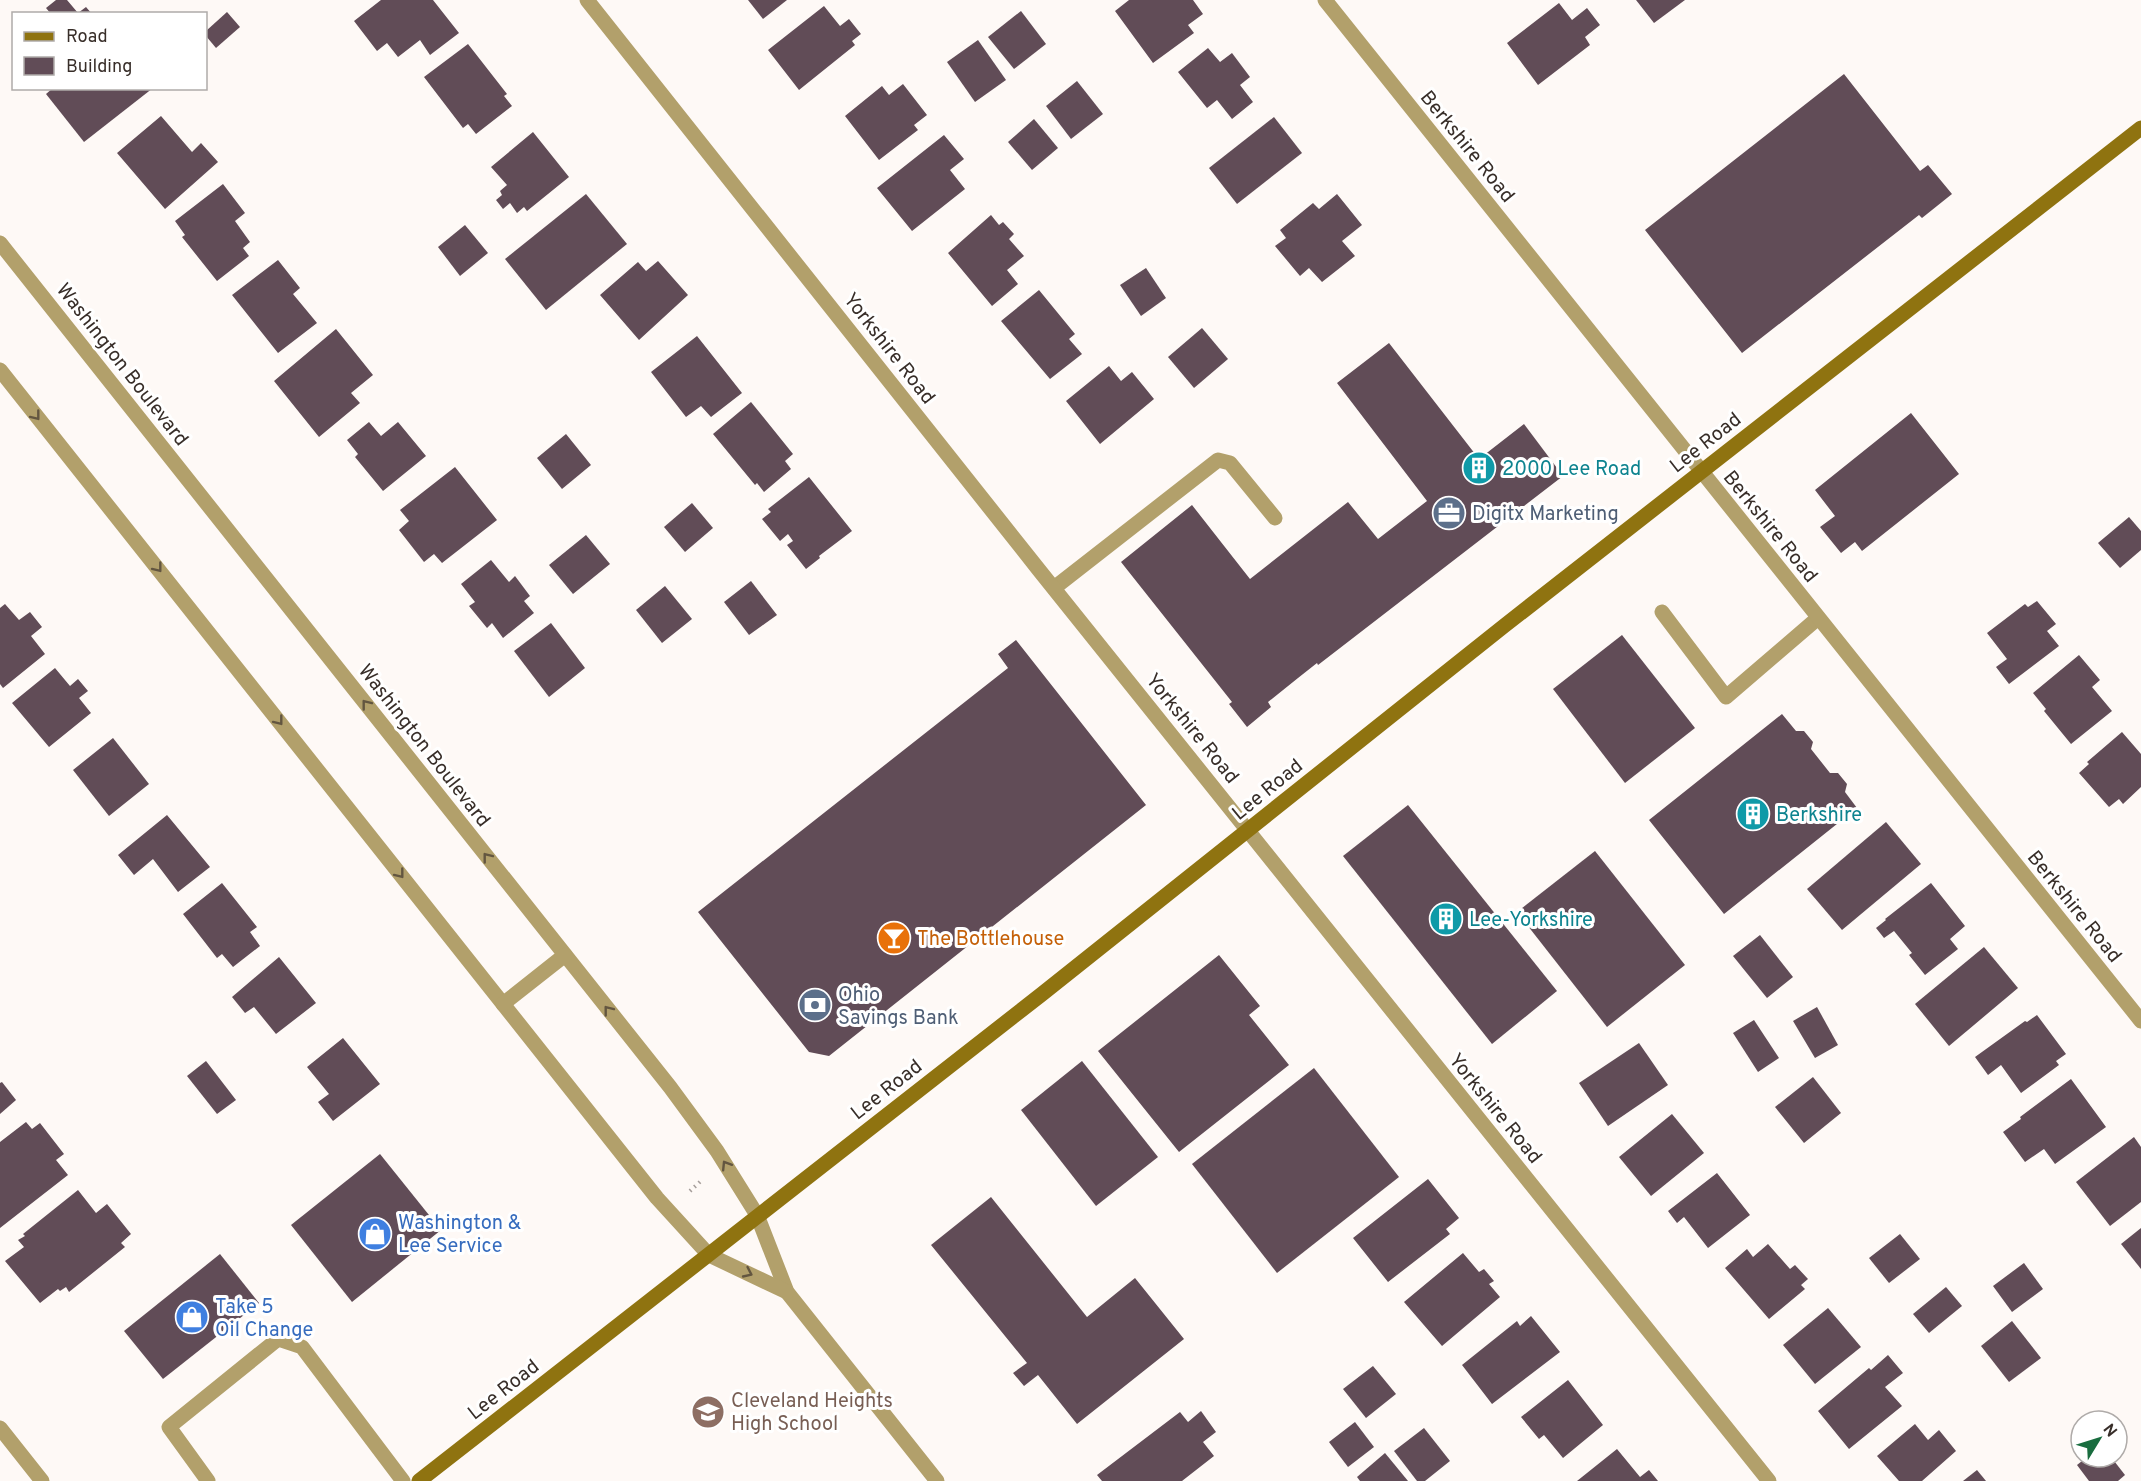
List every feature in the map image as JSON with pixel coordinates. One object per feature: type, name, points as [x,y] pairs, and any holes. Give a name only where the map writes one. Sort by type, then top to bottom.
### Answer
[{"type":"main road","name":"Lee Road","points":[[419,1481],[1052,987],[1700,472],[2141,128]]},
{"type":"street","name":"Yorkshire Road","points":[[587,0],[1769,1481]]},
{"type":"street","name":"Berkshire Road","points":[[1325,0],[2141,1022]]},
{"type":"street","name":"Washington Boulevard","points":[[0,243],[717,1150],[757,1215],[787,1292],[937,1481]]},
{"type":"street","name":"Washington Boulevard","points":[[0,370],[657,1198],[709,1255],[787,1292]]},
{"type":"street","points":[[1054,588],[1218,460],[1230,463],[1275,518]]},
{"type":"street","points":[[1662,612],[1726,697],[1818,618]]},
{"type":"street","points":[[503,1004],[565,955]]},
{"type":"street","points":[[208,1481],[169,1427],[278,1339],[302,1347],[402,1481]]},
{"type":"street","points":[[0,1428],[42,1481]]},
{"type":"path","points":[[687,1194],[705,1178]]},
{"type":"building","points":[[56,0],[67,0],[77,12],[49,12],[46,8]]},
{"type":"building","points":[[381,0],[433,0],[459,33],[430,55],[420,40],[398,57],[387,43],[377,51],[354,21]]},
{"type":"building","points":[[748,0],[787,0],[763,19]]},
{"type":"building","points":[[1129,0],[1193,0],[1203,14],[1188,25],[1194,33],[1153,63],[1115,11]]},
{"type":"building","points":[[1636,0],[1685,0],[1654,23]]},
{"type":"building","points":[[1559,3],[1572,20],[1587,8],[1600,25],[1585,37],[1590,45],[1538,85],[1507,43]]},
{"type":"building","points":[[824,6],[840,26],[849,19],[861,34],[852,41],[855,45],[799,90],[768,50]]},
{"type":"building","points":[[86,7],[90,12],[79,12]]},
{"type":"building","points":[[1021,11],[1046,44],[1014,69],[988,37]]},
{"type":"building","points":[[227,12],[240,27],[216,48],[207,37],[207,30]]},
{"type":"building","points":[[978,40],[1006,80],[975,102],[947,62]]},
{"type":"building","points":[[468,44],[507,94],[504,96],[512,106],[476,134],[468,124],[463,128],[424,77]]},
{"type":"building","points":[[1208,48],[1220,62],[1232,53],[1250,77],[1240,85],[1253,102],[1232,119],[1217,100],[1207,108],[1178,72]]},
{"type":"building","points":[[1844,74],[1920,171],[1928,165],[1952,194],[1922,218],[1919,215],[1742,353],[1645,230]]},
{"type":"building","points":[[1077,81],[1103,114],[1071,139],[1046,106]]},
{"type":"building","points":[[903,84],[927,115],[914,125],[918,130],[879,160],[845,116],[882,86],[889,95]]},
{"type":"building","points":[[51,90],[150,90],[84,142],[46,94]]},
{"type":"building","points":[[161,116],[192,152],[201,143],[218,162],[165,209],[117,153]]},
{"type":"building","points":[[1274,117],[1302,153],[1237,204],[1209,168]]},
{"type":"building","points":[[1034,119],[1058,148],[1032,170],[1008,142]]},
{"type":"building","points":[[533,132],[569,177],[527,211],[524,207],[517,213],[510,203],[503,209],[496,200],[502,195],[500,191],[507,185],[491,167]]},
{"type":"building","points":[[944,135],[964,159],[950,170],[965,189],[912,231],[877,188]]},
{"type":"building","points":[[223,184],[245,213],[235,221],[250,242],[243,248],[249,256],[217,281],[182,237],[185,235],[175,221]]},
{"type":"building","points":[[586,194],[627,244],[546,310],[505,259]]},
{"type":"building","points":[[1337,194],[1362,225],[1342,241],[1355,256],[1322,282],[1309,268],[1300,276],[1275,246],[1286,238],[1280,230],[1313,203],[1319,209]]},
{"type":"building","points":[[991,215],[999,225],[1003,222],[1014,234],[1009,239],[1024,256],[1007,270],[1018,284],[992,306],[948,253]]},
{"type":"building","points":[[465,225],[488,253],[460,276],[438,247]]},
{"type":"building","points":[[278,260],[300,288],[293,294],[317,323],[278,353],[232,295]]},
{"type":"building","points":[[658,261],[688,295],[639,340],[600,295],[638,262],[646,271]]},
{"type":"building","points":[[1146,268],[1166,298],[1141,316],[1120,285]]},
{"type":"building","points":[[1039,290],[1075,334],[1069,339],[1082,354],[1050,379],[1001,321]]},
{"type":"building","points":[[1202,328],[1228,359],[1194,388],[1168,357]]},
{"type":"building","points":[[336,329],[373,375],[351,393],[360,403],[319,437],[274,381]]},
{"type":"building","points":[[697,336],[742,393],[711,417],[701,406],[686,417],[651,372]]},
{"type":"building","points":[[1389,343],[1479,459],[1524,424],[1563,476],[1298,678],[1268,702],[1271,707],[1247,727],[1229,704],[1232,702],[1121,562],[1192,505],[1250,579],[1348,502],[1378,539],[1427,501],[1337,383]]},
{"type":"building","points":[[1109,366],[1121,381],[1132,372],[1154,399],[1100,444],[1066,401]]},
{"type":"building","points":[[751,402],[793,454],[785,461],[791,469],[764,492],[757,483],[755,485],[713,434]]},
{"type":"building","points":[[1911,413],[1959,474],[1862,551],[1855,542],[1841,553],[1820,527],[1835,516],[1815,490]]},
{"type":"building","points":[[369,422],[381,436],[398,422],[426,456],[383,491],[355,457],[358,454],[347,440]]},
{"type":"building","points":[[566,434],[591,465],[562,489],[537,458]]},
{"type":"building","points":[[455,467],[497,520],[442,563],[434,554],[424,562],[399,530],[409,521],[400,510]]},
{"type":"building","points":[[809,477],[852,531],[806,569],[787,545],[793,541],[788,534],[780,541],[762,519],[771,512],[768,509]]},
{"type":"building","points":[[692,503],[713,528],[685,552],[664,527]]},
{"type":"building","points":[[2129,517],[2141,531],[2141,550],[2120,568],[2098,543]]},
{"type":"building","points":[[586,535],[610,564],[573,594],[549,565]]},
{"type":"building","points":[[491,560],[509,582],[515,576],[530,596],[524,601],[534,613],[503,638],[492,623],[487,628],[469,606],[475,602],[461,584]]},
{"type":"building","points":[[751,581],[777,615],[749,635],[724,602]]},
{"type":"building","points":[[665,586],[692,619],[662,643],[636,610]]},
{"type":"building","points":[[2037,601],[2056,624],[2047,631],[2059,646],[2009,684],[1996,667],[2007,659],[1987,633],[2025,604],[2028,607]]},
{"type":"building","points":[[5,604],[19,620],[30,612],[42,627],[31,636],[45,654],[3,688],[0,684],[0,608]]},
{"type":"building","points":[[551,623],[585,668],[549,697],[514,651]]},
{"type":"building","points":[[1622,635],[1695,728],[1625,783],[1553,689]]},
{"type":"building","points":[[1016,640],[1146,805],[829,1056],[809,1052],[698,912],[1008,668],[998,654]]},
{"type":"building","points":[[2079,655],[2100,680],[2092,687],[2112,711],[2071,744],[2044,711],[2046,709],[2033,693]]},
{"type":"building","points":[[55,668],[70,686],[78,679],[88,691],[79,698],[91,713],[49,747],[12,703]]},
{"type":"building","name":"Berkshire","points":[[1782,714],[1796,731],[1804,731],[1813,742],[1811,749],[1830,773],[1838,773],[1847,784],[1845,792],[1857,808],[1724,914],[1649,820]]},
{"type":"building","points":[[2122,732],[2141,754],[2141,787],[2123,804],[2119,799],[2109,807],[2079,773],[2089,764],[2087,762]]},
{"type":"building","points":[[113,738],[149,784],[109,816],[73,770]]},
{"type":"building","name":"Lee-Yorkshire","points":[[1408,805],[1557,991],[1492,1044],[1343,856]]},
{"type":"building","points":[[167,815],[210,867],[178,892],[153,859],[134,875],[118,855]]},
{"type":"building","points":[[1886,822],[1921,864],[1842,930],[1807,889]]},
{"type":"building","points":[[1595,851],[1685,965],[1607,1027],[1517,912]]},
{"type":"building","points":[[222,883],[257,927],[250,932],[260,946],[233,967],[222,954],[217,958],[183,914]]},
{"type":"building","points":[[1931,883],[1965,926],[1950,939],[1958,949],[1925,975],[1909,955],[1912,953],[1894,931],[1884,938],[1876,928]]},
{"type":"building","points":[[1760,935],[1793,977],[1767,998],[1733,956]]},
{"type":"building","points":[[1984,947],[2018,988],[1949,1046],[1915,1004]]},
{"type":"building","points":[[1219,955],[1260,1006],[1249,1015],[1289,1065],[1179,1152],[1098,1051]]},
{"type":"building","points":[[279,957],[316,1003],[276,1034],[254,1007],[245,1013],[232,997]]},
{"type":"building","points":[[1817,1007],[1838,1045],[1815,1058],[1793,1021]]},
{"type":"building","points":[[2037,1015],[2066,1054],[2056,1061],[2059,1065],[2021,1093],[2001,1065],[1988,1075],[1975,1057]]},
{"type":"building","points":[[1754,1020],[1779,1058],[1758,1072],[1733,1033]]},
{"type":"building","points":[[343,1038],[380,1084],[333,1121],[318,1102],[329,1094],[307,1067]]},
{"type":"building","points":[[1639,1043],[1668,1085],[1608,1126],[1579,1083]]},
{"type":"building","points":[[206,1061],[236,1100],[217,1114],[187,1076]]},
{"type":"building","points":[[1082,1061],[1158,1157],[1096,1206],[1021,1110]]},
{"type":"building","points":[[1314,1068],[1399,1177],[1277,1273],[1192,1164]]},
{"type":"building","points":[[1813,1077],[1841,1113],[1804,1143],[1775,1107]]},
{"type":"building","points":[[2071,1079],[2106,1127],[2055,1164],[2044,1149],[2025,1162],[2003,1132]]},
{"type":"building","points":[[2,1082],[16,1100],[0,1114],[0,1083]]},
{"type":"building","points":[[1672,1114],[1704,1153],[1651,1196],[1619,1157]]},
{"type":"building","points":[[26,1122],[32,1129],[40,1123],[64,1154],[56,1160],[68,1175],[0,1228],[0,1142]]},
{"type":"building","points":[[2134,1137],[2141,1147],[2141,1202],[2110,1226],[2076,1182]]},
{"type":"building","points":[[380,1154],[441,1230],[352,1302],[291,1225]]},
{"type":"building","points":[[1717,1173],[1750,1215],[1708,1248],[1684,1217],[1677,1223],[1668,1211]]},
{"type":"building","points":[[1428,1179],[1459,1218],[1446,1229],[1450,1234],[1388,1282],[1353,1238]]},
{"type":"building","points":[[78,1190],[96,1213],[107,1204],[131,1234],[121,1243],[125,1247],[69,1292],[66,1287],[60,1291],[58,1289],[40,1303],[5,1261],[24,1247],[18,1240],[25,1236],[23,1234]]},
{"type":"building","points":[[991,1197],[1087,1317],[1135,1278],[1184,1339],[1077,1424],[1038,1375],[1024,1386],[1013,1373],[1027,1363],[931,1245]]},
{"type":"building","points":[[2141,1228],[2141,1269],[2121,1244]]},
{"type":"building","points":[[1900,1234],[1920,1259],[1889,1283],[1869,1258]]},
{"type":"building","points":[[1768,1244],[1790,1269],[1795,1265],[1808,1279],[1801,1285],[1805,1289],[1769,1319],[1725,1268],[1747,1249],[1753,1257]]},
{"type":"building","points":[[1463,1253],[1479,1272],[1484,1269],[1494,1281],[1489,1284],[1500,1297],[1442,1346],[1404,1302]]},
{"type":"building","name":"Take 5 Oil Change","points":[[220,1254],[259,1303],[163,1379],[124,1331]]},
{"type":"building","points":[[2024,1263],[2043,1289],[2012,1312],[1993,1286]]},
{"type":"building","points":[[1946,1287],[1962,1306],[1929,1333],[1913,1314]]},
{"type":"building","points":[[1828,1308],[1861,1347],[1815,1384],[1783,1345]]},
{"type":"building","points":[[1531,1316],[1560,1352],[1492,1404],[1462,1365],[1517,1321],[1520,1326]]},
{"type":"building","points":[[2012,1321],[2041,1358],[2009,1382],[1981,1346]]},
{"type":"building","points":[[1888,1355],[1903,1373],[1885,1387],[1902,1406],[1849,1449],[1818,1411]]},
{"type":"building","points":[[1373,1366],[1396,1394],[1366,1418],[1343,1389]]},
{"type":"building","points":[[1568,1380],[1603,1425],[1563,1458],[1544,1435],[1539,1439],[1521,1417]]},
{"type":"building","points":[[1201,1411],[1216,1432],[1203,1442],[1214,1456],[1182,1481],[1102,1481],[1097,1475],[1180,1412],[1188,1422]]},
{"type":"building","points":[[1355,1422],[1374,1447],[1348,1467],[1329,1442]]},
{"type":"building","points":[[1915,1424],[1928,1440],[1939,1430],[1956,1451],[1922,1481],[1899,1481],[1877,1456]]},
{"type":"building","points":[[1424,1428],[1450,1461],[1425,1481],[1417,1481],[1394,1451]]},
{"type":"building","points":[[1617,1449],[1640,1477],[1649,1470],[1658,1481],[1577,1481]]},
{"type":"building","points":[[1385,1453],[1408,1481],[1360,1481],[1357,1477]]},
{"type":"building","points":[[2080,1469],[2120,1469],[2125,1475],[2118,1481],[2089,1481]]},
{"type":"building","points":[[1977,1470],[1986,1481],[1963,1481]]},
{"type":"place","name":"2000 Lee Road","points":[[1479,468]]},
{"type":"place","name":"Digitx Marketing","points":[[1449,513]]},
{"type":"place","name":"Berkshire","points":[[1753,814]]},
{"type":"place","name":"Lee-Yorkshire","points":[[1446,919]]},
{"type":"place","name":"The Bottlehouse","points":[[894,938]]},
{"type":"place","name":"Ohio Savings Bank","points":[[815,1005]]},
{"type":"place","name":"Washington & Lee Service","points":[[375,1234]]},
{"type":"place","name":"Take 5 Oil Change","points":[[192,1317]]},
{"type":"place","name":"Cleveland Heights High School","points":[[708,1412]]}]
